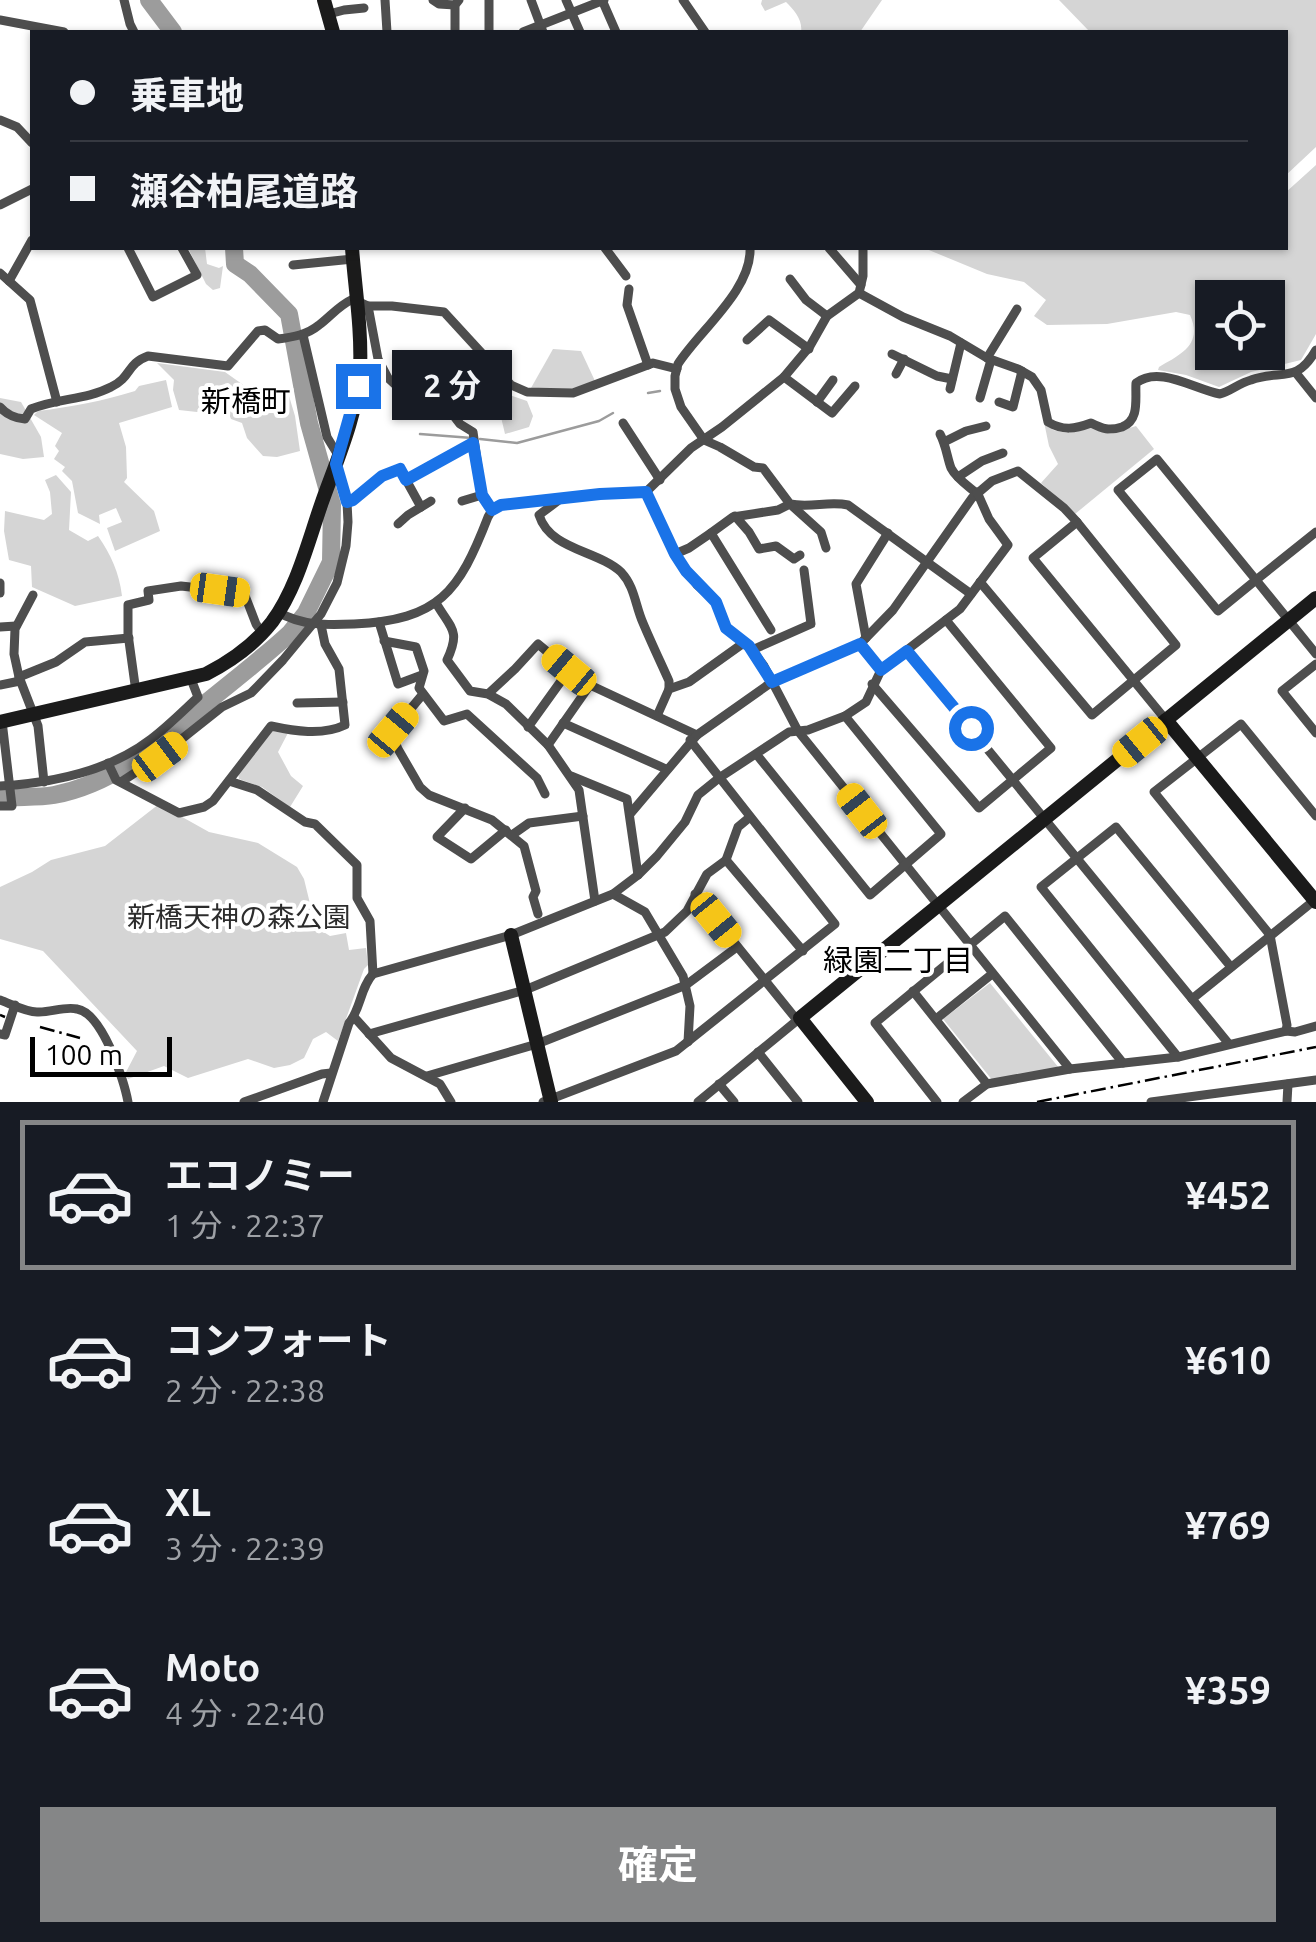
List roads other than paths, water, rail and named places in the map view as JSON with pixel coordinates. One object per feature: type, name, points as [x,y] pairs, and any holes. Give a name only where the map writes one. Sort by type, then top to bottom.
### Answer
[{"type":"street","points":[[124,0],[133,30]]},
{"type":"street","points":[[384,0],[387,30]]},
{"type":"street","points":[[432,0],[439,4],[457,2],[456,30]]},
{"type":"street","points":[[489,0],[490,30]]},
{"type":"street","points":[[531,0],[542,28],[603,0],[615,30]]},
{"type":"street","points":[[566,0],[579,30]]},
{"type":"street","points":[[683,0],[698,30]]},
{"type":"street","points":[[327,7],[364,8]]},
{"type":"street","points":[[0,20],[53,30]]},
{"type":"street","points":[[0,120],[16,127],[30,142]]},
{"type":"street","points":[[0,205],[30,190]]},
{"type":"street","points":[[9,281],[30,244]]},
{"type":"street","points":[[129,250],[153,297],[197,275],[183,250]]},
{"type":"street","points":[[606,250],[626,276]]},
{"type":"street","points":[[750,250],[750,260],[731,301],[685,353],[676,369],[674,389],[681,407],[704,440],[763,468],[790,504],[821,532],[826,548]]},
{"type":"street","points":[[830,250],[860,288],[902,316],[1022,371],[1038,383],[1048,422],[1054,426],[1074,429],[1091,423],[1110,430],[1130,424],[1136,383],[1146,376],[1166,377],[1220,394],[1251,380],[1296,373],[1316,350]]},
{"type":"street","points":[[284,615],[314,624],[403,618],[436,603],[461,577],[492,510],[501,505],[646,492],[691,448],[784,377],[808,349],[827,316],[860,288],[864,250]]},
{"type":"street","points":[[292,265],[352,254],[362,304],[388,378],[412,402],[447,407],[473,438],[482,495],[492,510]]},
{"type":"street","points":[[0,273],[30,300],[57,402]]},
{"type":"street","points":[[790,278],[806,300],[827,316]]},
{"type":"street","points":[[629,290],[628,304],[648,365]]},
{"type":"street","points":[[0,406],[6,413],[26,420],[31,409],[115,386],[136,360],[148,356],[228,366],[258,332],[265,330],[278,339],[302,335],[352,299],[362,304],[444,312],[511,385],[527,392],[573,393],[648,365],[676,369]]},
{"type":"street","points":[[0,806],[12,806],[1,721],[190,679],[224,665],[284,615],[354,401],[360,369],[362,304]]},
{"type":"street","points":[[980,398],[989,359],[1017,309]]},
{"type":"street","points":[[746,340],[769,320],[808,349]]},
{"type":"street","points":[[118,781],[160,757],[222,707],[250,694],[284,660],[330,599],[347,534],[347,502],[302,335]]},
{"type":"street","points":[[892,354],[951,384],[960,343]]},
{"type":"street","points":[[896,374],[904,359]]},
{"type":"street","points":[[999,402],[1013,407],[1022,371]]},
{"type":"street","points":[[1296,373],[1316,398]]},
{"type":"street","points":[[784,377],[832,413],[855,386]]},
{"type":"street","points":[[817,402],[834,380]]},
{"type":"street","points":[[623,422],[660,480]]},
{"type":"street","points":[[323,1102],[348,1024],[373,974],[512,935],[539,919],[613,894],[638,875],[685,822],[698,795],[790,732],[808,730],[844,716],[866,702],[881,670],[960,608],[1008,545],[976,493],[950,465],[942,438],[986,426]]},
{"type":"street","points":[[406,480],[473,438]]},
{"type":"street","points":[[958,477],[1003,453]]},
{"type":"street","points":[[1316,532],[1256,580],[1218,612],[1118,490],[1156,459],[1256,580],[1289,620],[1316,654]]},
{"type":"street","points":[[347,502],[382,476],[400,469],[421,507]]},
{"type":"street","points":[[630,814],[694,738],[772,682],[863,641],[894,610],[976,493],[992,481],[1018,471],[1077,522],[1176,644],[1092,715],[980,582]]},
{"type":"street","points":[[646,492],[675,554],[716,602],[726,628],[748,646],[798,731],[1070,1070]]},
{"type":"street","points":[[462,501],[482,495]]},
{"type":"street","points":[[562,498],[540,515],[540,520],[561,541],[620,571],[634,591],[640,618],[668,680],[669,688],[657,716]]},
{"type":"street","points":[[398,524],[431,500]]},
{"type":"street","points":[[675,554],[735,516],[778,510],[790,504],[804,507],[844,503],[971,594]]},
{"type":"street","points":[[735,516],[758,550],[776,546],[794,560],[800,555]]},
{"type":"street","points":[[1077,522],[1033,558],[1315,900],[1192,999]]},
{"type":"street","points":[[881,670],[863,641],[856,584],[888,533]]},
{"type":"street","points":[[710,534],[771,630]]},
{"type":"street","points":[[669,688],[689,682],[748,646],[810,624],[804,570]]},
{"type":"street","points":[[0,583],[0,592]]},
{"type":"street","points":[[136,692],[128,638],[128,605],[149,600],[148,591],[181,586],[244,594],[262,633]]},
{"type":"street","points":[[33,595],[16,626],[14,654],[34,714],[44,782]]},
{"type":"street","points":[[698,1102],[1316,598]]},
{"type":"street","points":[[436,603],[455,634],[447,660],[470,691],[488,694],[506,704],[548,745],[579,790],[594,901]]},
{"type":"street","points":[[872,684],[979,808],[1051,748],[946,620]]},
{"type":"street","points":[[379,622],[398,684],[422,675]]},
{"type":"street","points":[[109,764],[118,781],[179,813],[213,801],[270,726],[299,732],[345,725],[339,669],[314,624]]},
{"type":"street","points":[[0,627],[16,626]]},
{"type":"street","points":[[0,685],[56,662],[86,642],[128,638]]},
{"type":"street","points":[[384,641],[416,647],[424,671],[419,688],[444,721],[468,714],[537,778],[545,794]]},
{"type":"street","points":[[488,694],[538,644],[569,670],[528,726]]},
{"type":"street","points":[[907,651],[1230,1044]]},
{"type":"street","points":[[1316,664],[1282,691],[1316,733]]},
{"type":"street","points":[[7,787],[54,781],[109,764],[150,740],[198,696],[190,679]]},
{"type":"street","points":[[512,935],[548,1101],[676,1051],[835,924],[719,778],[694,738],[590,685],[548,745]]},
{"type":"street","points":[[423,694],[392,735],[428,795],[492,820],[524,846],[539,919]]},
{"type":"street","points":[[297,703],[343,702]]},
{"type":"street","points":[[757,755],[870,896],[940,834],[844,716]]},
{"type":"street","points":[[564,723],[666,769]]},
{"type":"street","points":[[1286,1031],[1270,935],[1154,792],[1241,724],[1316,816]]},
{"type":"street","points":[[568,774],[626,799],[638,875]]},
{"type":"street","points":[[229,780],[257,790],[315,824],[357,864],[356,898],[370,921],[373,974]]},
{"type":"street","points":[[422,840],[437,837],[466,808]]},
{"type":"street","points":[[437,837],[470,859],[529,823],[582,816]]},
{"type":"street","points":[[368,1034],[524,990],[665,932],[687,911],[707,874],[726,860],[738,827],[750,817]]},
{"type":"street","points":[[1178,1056],[1042,888],[1116,827],[1231,968]]},
{"type":"street","points":[[726,860],[802,951]]},
{"type":"street","points":[[613,894],[645,912],[683,976],[690,1006],[688,1042]]},
{"type":"street","points":[[694,894],[867,1102]]},
{"type":"street","points":[[938,1102],[875,1024],[1005,916],[1123,1062]]},
{"type":"street","points":[[427,1076],[538,1044],[686,985],[737,947]]},
{"type":"street","points":[[936,1019],[992,974]]},
{"type":"street","points":[[913,992],[986,1084]]},
{"type":"street","points":[[0,1000],[36,1012],[74,1008],[91,1016],[119,1070],[128,1102]]},
{"type":"street","points":[[0,1034],[4,1035],[14,1006]]},
{"type":"street","points":[[354,1017],[392,1058],[440,1084],[451,1102]]},
{"type":"street","points":[[963,1102],[986,1084],[1178,1056],[1316,1026]]},
{"type":"street","points":[[758,1052],[798,1102]]},
{"type":"street","points":[[244,1102],[266,1099],[331,1073]]},
{"type":"street","points":[[1151,1102],[1316,1080]]},
{"type":"street","points":[[719,1084],[734,1102]]},
{"type":"street","points":[[1287,1102],[1288,1084]]},
{"type":"waterway","points":[[149,0],[172,30]]},
{"type":"waterway","points":[[0,798],[48,796],[77,789],[136,759],[290,633],[306,613],[331,562],[332,505],[309,423],[289,314],[235,264],[234,250]]},
{"type":"waterway","points":[[648,393],[660,391]]},
{"type":"waterway","points":[[480,439],[517,443],[599,421],[613,413]]},
{"type":"waterway","points":[[420,434],[472,438]]},
{"type":"railway","points":[[0,1015],[5,1017]]},
{"type":"railway","points":[[40,1027],[80,1038]]},
{"type":"railway","points":[[1037,1102],[1316,1047]]},
{"type":"district","name":"新橋町","points":[[246,402]]},
{"type":"district","name":"緑園二丁目","points":[[898,961]]},
{"type":"park label","name":"新橋天神の森公園","points":[[239,917]]}]
